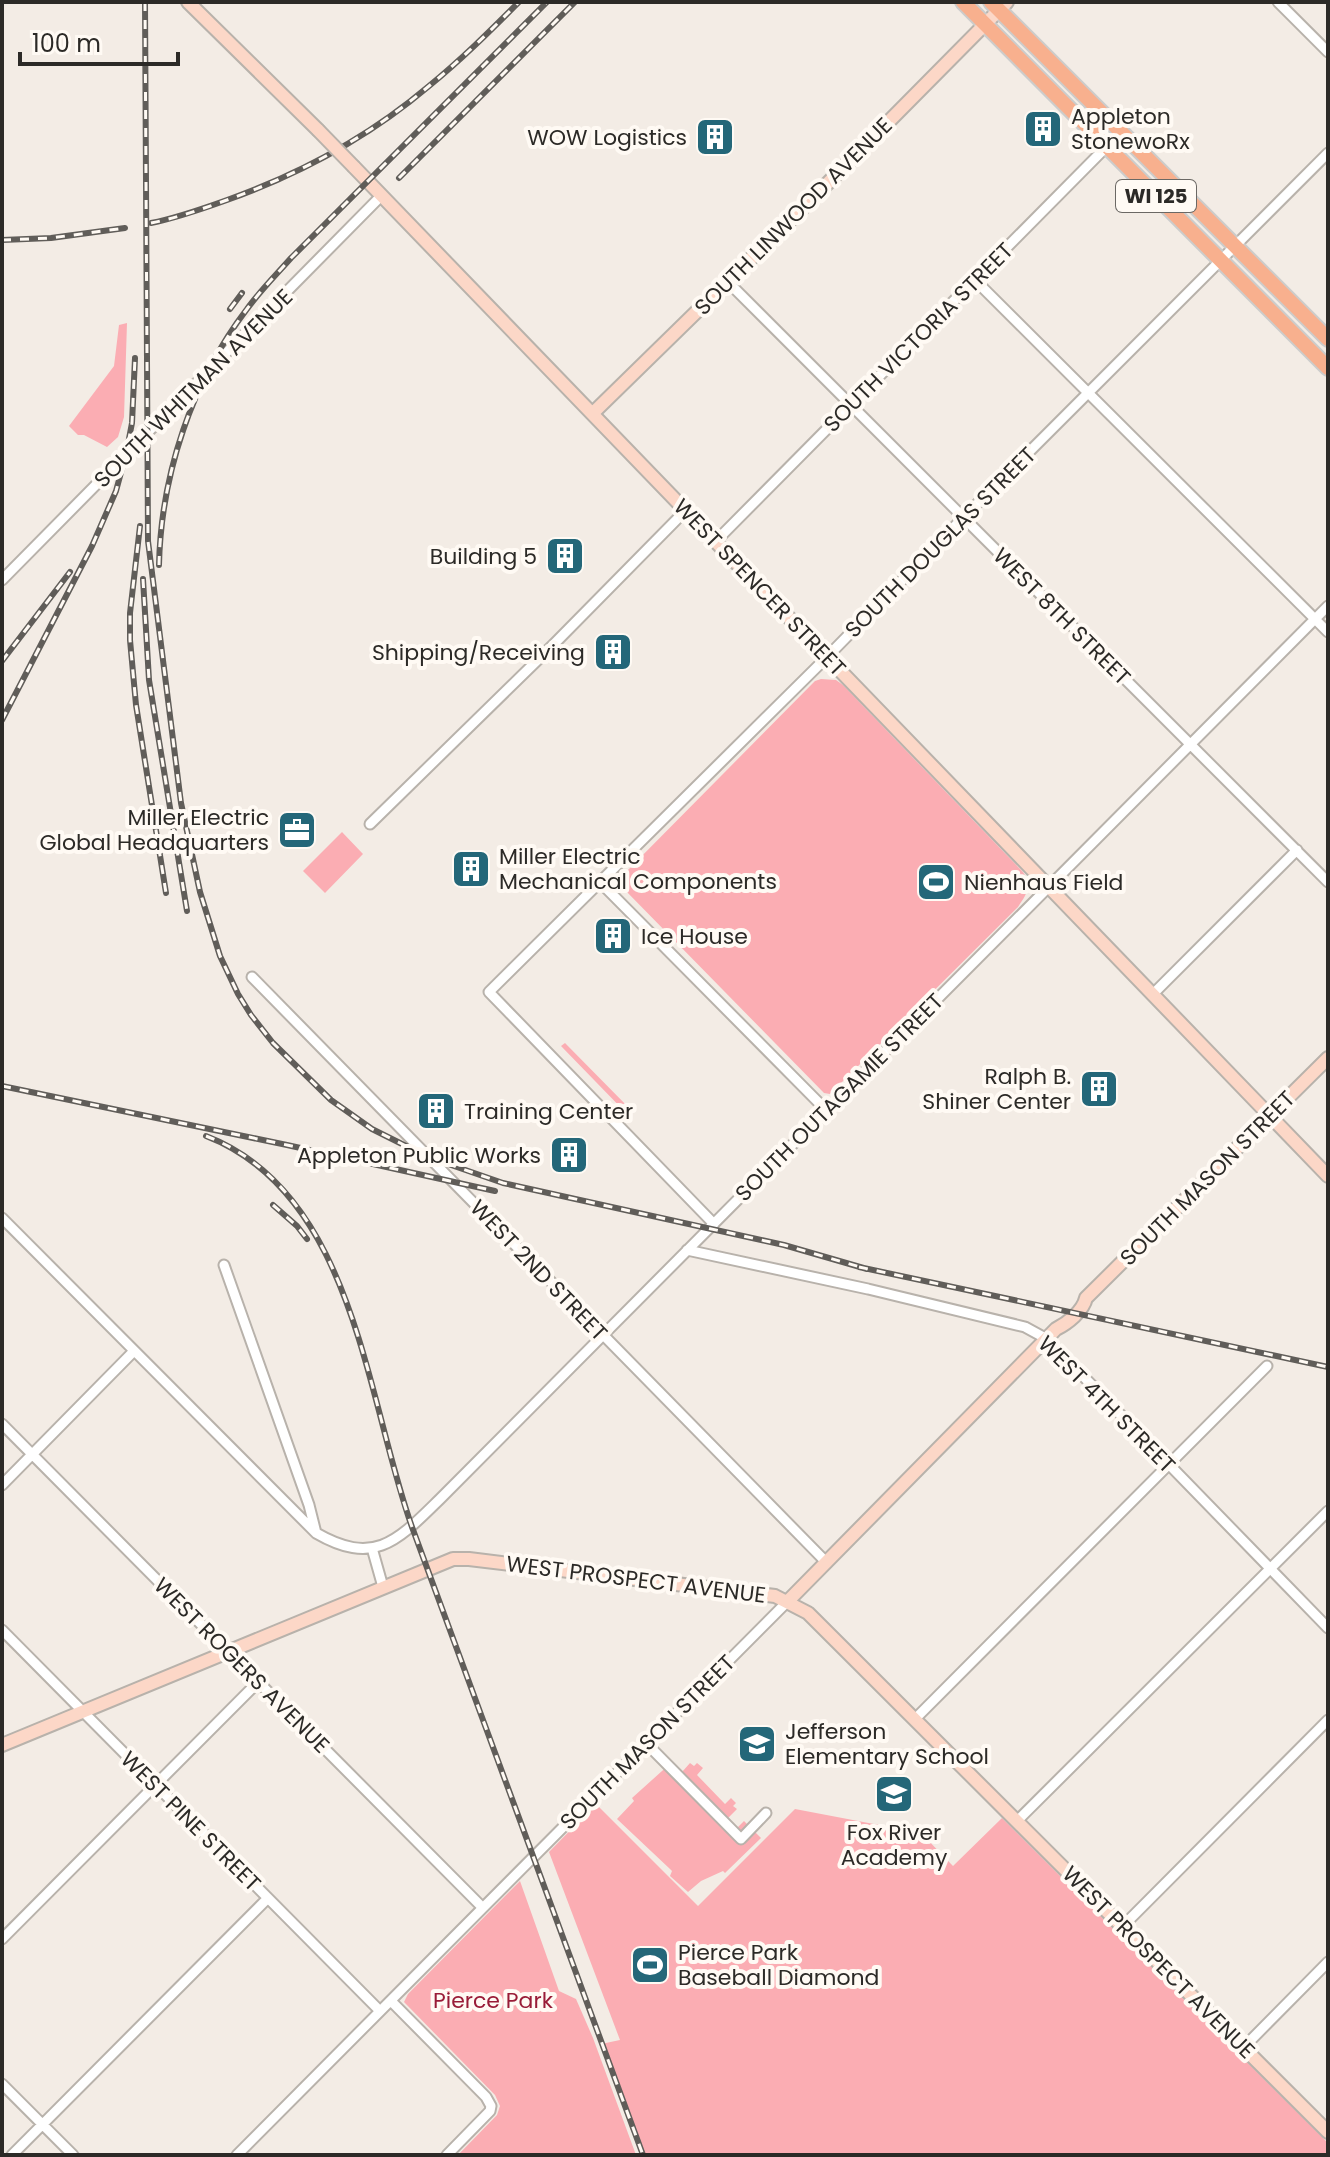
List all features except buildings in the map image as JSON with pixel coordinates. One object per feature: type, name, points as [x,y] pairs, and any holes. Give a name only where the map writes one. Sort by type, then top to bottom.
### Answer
[{"type":"main road","name":"WEST SPENCER STREET","points":[[188,2],[382,195],[1328,1176]]},
{"type":"main road","name":"WI 125","points":[[963,2],[995,11],[1328,339]]},
{"type":"main road","name":"WI 125","points":[[995,11],[1053,93],[1328,368]]},
{"type":"main road","name":"SOUTH LINWOOD AVENUE","points":[[593,413],[728,282],[995,11]]},
{"type":"main road","points":[[1053,93],[1062,91],[1090,102]]},
{"type":"main road","name":"SOUTH MASON STREET","points":[[788,1601],[1051,1334],[1059,1319],[1078,1300],[1086,1298],[1328,1058]]},
{"type":"main road","name":"WEST PROSPECT AVENUE","points":[[2,1745],[444,1561],[461,1558],[775,1596],[808,1613],[1328,2132]]},
{"type":"street","points":[[1278,2],[1328,52]]},
{"type":"street","name":"SOUTH VICTORIA STREET","points":[[716,541],[1121,132]]},
{"type":"street","name":"SOUTH DOUGLAS STREET","points":[[714,1224],[489,992],[1328,153]]},
{"type":"street","name":"SOUTH WHITMAN AVENUE","points":[[2,580],[382,195]]},
{"type":"street","points":[[975,280],[1328,632]]},
{"type":"street","name":"WEST 8TH STREET","points":[[728,282],[1328,882]]},
{"type":"street","points":[[370,824],[686,510]]},
{"type":"street","name":"SOUTH OUTAGAMIE STREET","points":[[372,1548],[388,1543],[412,1527],[1328,606]]},
{"type":"street","points":[[1152,995],[1297,850]]},
{"type":"street","points":[[599,881],[826,1110]]},
{"type":"street","name":"WEST 2ND STREET","points":[[252,977],[827,1563]]},
{"type":"street","points":[[2,1218],[316,1533],[342,1546],[372,1548],[383,1587]]},
{"type":"street","name":"WEST 4TH STREET","points":[[687,1250],[868,1289],[1051,1334],[1169,1465],[1328,1628]]},
{"type":"street","points":[[224,1265],[309,1505],[316,1533]]},
{"type":"street","points":[[2,1485],[133,1352]]},
{"type":"street","points":[[915,1719],[1267,1366]]},
{"type":"street","name":"WEST ROGERS AVENUE","points":[[2,1424],[482,1907]]},
{"type":"street","points":[[1017,1821],[1328,1511]]},
{"type":"street","name":"SOUTH MASON STREET","points":[[237,2155],[788,1601]]},
{"type":"street","name":"WEST PINE STREET","points":[[2,1630],[380,2011]]},
{"type":"street","points":[[2,1939],[258,1682]]},
{"type":"street","points":[[1123,1926],[1328,1720]]},
{"type":"street","points":[[646,1743],[741,1839],[766,1813]]},
{"type":"street","points":[[12,2155],[268,1898]]},
{"type":"street","points":[[1244,2047],[1328,1962]]},
{"type":"street","points":[[391,2001],[486,2097],[491,2106],[490,2111],[447,2155]]},
{"type":"street","points":[[2,2084],[73,2155]]},
{"type":"green space","points":[[127,323],[124,417],[118,437],[107,447],[78,435],[69,426],[114,366],[119,325]]},
{"type":"green space","points":[[836,680],[843,685],[1023,872],[1028,886],[1018,907],[830,1094],[824,1093],[623,888],[620,881],[815,681]]},
{"type":"green space","points":[[342,832],[363,854],[325,893],[303,871]]},
{"type":"green space","points":[[565,1043],[633,1112],[629,1116],[561,1046]]},
{"type":"green space","points":[[672,1762],[682,1772],[690,1763],[694,1766],[697,1763],[703,1768],[697,1775],[725,1804],[731,1798],[736,1803],[733,1806],[737,1809],[728,1818],[737,1828],[744,1821],[761,1838],[725,1873],[723,1871],[701,1881],[688,1892],[670,1876],[672,1871],[617,1819],[634,1801],[632,1798]]},
{"type":"green space","name":"Pierce Park","points":[[596,1804],[698,1906],[795,1809],[921,1833],[953,1866],[1002,1818],[1328,2143],[1328,2155],[643,2155],[601,2044],[620,2040],[549,1852]]},
{"type":"green space","name":"Pierce Park","points":[[520,1881],[559,1991],[576,1999],[636,2155],[458,2155],[497,2115],[500,2106],[495,2095],[404,2002],[408,1994]]},
{"type":"railway","points":[[145,2],[148,541],[181,803],[200,892],[220,956],[238,994],[273,1043],[331,1100],[372,1129],[428,1157],[503,1183],[784,1245],[867,1269]]},
{"type":"railway","points":[[151,223],[254,190],[307,166],[358,137],[441,76],[519,2]]},
{"type":"railway","points":[[159,565],[166,497],[183,430],[210,367],[252,302],[291,258],[547,2]]},
{"type":"railway","points":[[399,178],[575,2]]},
{"type":"railway","points":[[2,240],[51,238],[125,228]]},
{"type":"railway","points":[[230,309],[242,293]]},
{"type":"railway","points":[[2,720],[92,546],[116,491],[132,423],[135,358]]},
{"type":"railway","points":[[140,526],[130,640],[136,705],[166,893]]},
{"type":"railway","points":[[2,661],[70,572]]},
{"type":"railway","points":[[143,579],[149,680],[187,911]]},
{"type":"railway","points":[[2,1086],[495,1191]]},
{"type":"railway","points":[[206,1136],[255,1164],[294,1203],[324,1251],[347,1304],[412,1527],[643,2155]]},
{"type":"railway","points":[[273,1205],[307,1239]]},
{"type":"railway","points":[[859,1267],[1328,1367]]},
{"type":"place","name":"Appleton StonewoRx","points":[[1043,129]]},
{"type":"place","name":"WOW Logistics","points":[[715,137]]},
{"type":"place","name":"Building 5","points":[[565,556]]},
{"type":"place","name":"Shipping/Receiving","points":[[613,652]]},
{"type":"place","name":"Miller Electric Global Headquarters","points":[[297,830]]},
{"type":"place","name":"Miller Electric Mechanical Components","points":[[471,869]]},
{"type":"place","name":"Nienhaus Field","points":[[936,882]]},
{"type":"place","name":"Ice House","points":[[613,936]]},
{"type":"place","name":"Ralph B. Shiner Center","points":[[1099,1089]]},
{"type":"place","name":"Training Center","points":[[436,1111]]},
{"type":"place","name":"Appleton Public Works","points":[[569,1155]]},
{"type":"place","name":"Jefferson Elementary School","points":[[757,1744]]},
{"type":"place","name":"Fox River Academy","points":[[894,1794]]},
{"type":"place","name":"Pierce Park Baseball Diamond","points":[[650,1965]]}]
